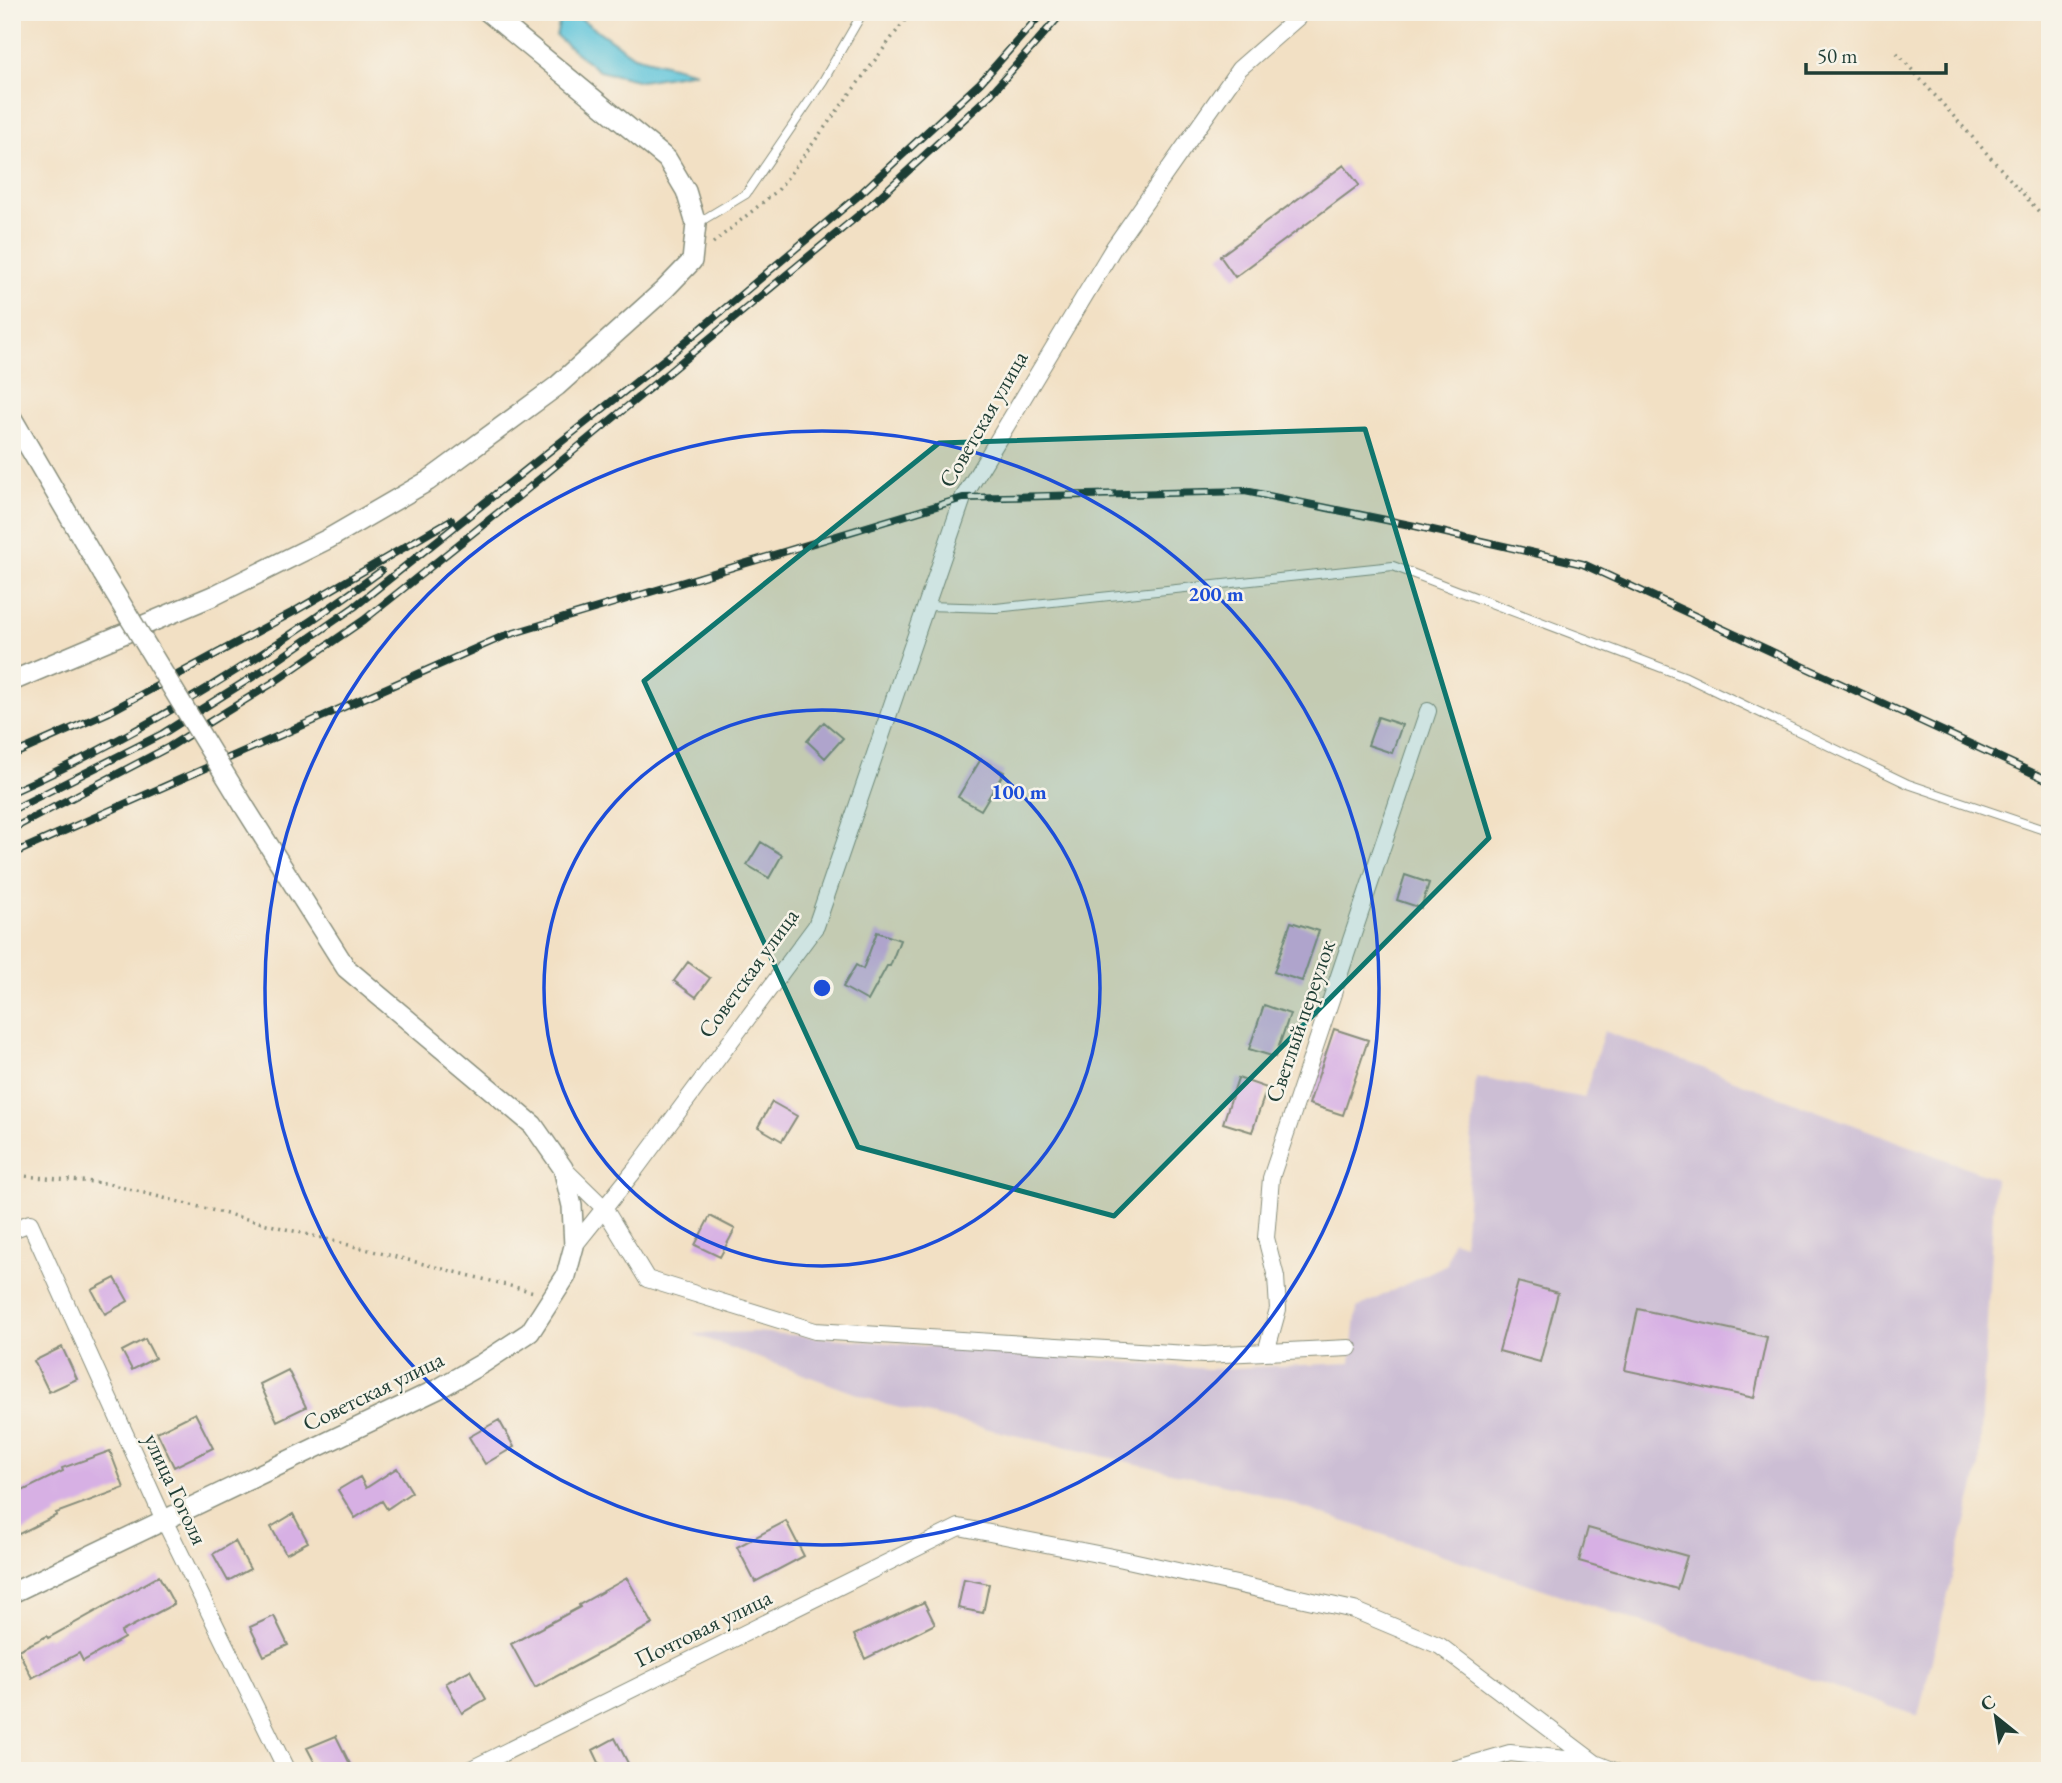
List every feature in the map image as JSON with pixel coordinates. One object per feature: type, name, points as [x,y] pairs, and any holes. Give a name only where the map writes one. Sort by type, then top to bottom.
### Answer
[{"type":"street","points":[[12,681],[215,595],[328,539],[428,481],[557,386],[665,289],[692,261],[696,224],[686,191],[667,159],[488,12]]},
{"type":"street","name":"Советская улица","points":[[12,1593],[438,1389],[530,1332],[566,1276],[574,1246],[816,926],[962,498],[1114,247],[1240,69],[1304,12]]},
{"type":"street","points":[[12,418],[103,574],[346,968],[533,1125],[563,1168],[604,1208],[647,1279],[815,1331],[1204,1355],[1349,1348]]},
{"type":"street","name":"Светлый переулок","points":[[1266,1352],[1278,1309],[1276,1277],[1266,1238],[1271,1178],[1427,711]]},
{"type":"street","points":[[563,1168],[572,1206],[574,1246]]},
{"type":"street","name":"улица Гоголя","points":[[12,1230],[30,1223],[164,1520],[287,1771]]},
{"type":"street","name":"Почтовая улица","points":[[467,1771],[959,1527],[1123,1559],[1354,1610],[1440,1646],[1595,1762]]},
{"type":"street","points":[[1448,1771],[1510,1753],[1595,1762],[1615,1771]]},
{"type":"lane","points":[[696,224],[746,194],[823,81],[863,12]]},
{"type":"lane","points":[[926,606],[996,608],[1393,566],[1686,677],[1908,784],[2050,832]]},
{"type":"path","points":[[692,261],[778,190],[911,12]]},
{"type":"path","points":[[1898,53],[2050,224]]},
{"type":"path","points":[[12,1175],[105,1183],[553,1297]]},
{"type":"highlighted area","points":[[1365,429],[1489,838],[1114,1216],[858,1147],[644,681],[939,443]]},
{"type":"shaded area","points":[[1604,1031],[1995,1178],[1979,1469],[1918,1716],[1260,1493],[887,1405],[693,1334],[755,1332],[1208,1369],[1351,1363],[1357,1308],[1447,1264],[1452,1240],[1464,1244],[1476,1077],[1584,1098]]},
{"type":"water","points":[[562,12],[571,12],[634,56],[696,72],[641,81],[599,71],[556,36]]},
{"type":"building","points":[[1344,165],[1359,185],[1235,277],[1220,256]]},
{"type":"building","points":[[1378,717],[1402,725],[1392,753],[1368,745]]},
{"type":"building","points":[[824,722],[843,738],[825,758],[807,741]]},
{"type":"building","points":[[981,759],[1004,772],[981,810],[958,797]]},
{"type":"building","points":[[761,842],[782,855],[769,878],[747,865]]},
{"type":"building","points":[[1405,875],[1429,883],[1421,908],[1397,900]]},
{"type":"building","points":[[1291,922],[1319,931],[1302,981],[1274,972]]},
{"type":"building","points":[[877,932],[900,940],[890,966],[887,966],[868,1001],[843,987],[856,965],[863,969]]},
{"type":"building","points":[[688,962],[710,978],[696,997],[674,981]]},
{"type":"building","points":[[1264,1005],[1290,1014],[1275,1057],[1249,1049]]},
{"type":"building","points":[[1334,1029],[1368,1040],[1343,1115],[1309,1104]]},
{"type":"building","points":[[1238,1078],[1267,1088],[1252,1132],[1223,1123]]},
{"type":"building","points":[[772,1102],[797,1116],[782,1141],[758,1127]]},
{"type":"building","points":[[710,1216],[735,1229],[720,1257],[695,1245]]},
{"type":"building","points":[[115,1278],[128,1301],[105,1314],[92,1290]]},
{"type":"building","points":[[1518,1282],[1558,1293],[1540,1362],[1499,1351]]},
{"type":"building","points":[[1638,1309],[1767,1337],[1754,1398],[1625,1370]]},
{"type":"building","points":[[145,1339],[155,1358],[132,1370],[122,1351]]},
{"type":"building","points":[[62,1347],[77,1379],[49,1392],[34,1361]]},
{"type":"building","points":[[288,1370],[306,1407],[277,1421],[260,1384]]},
{"type":"building","points":[[195,1413],[213,1448],[174,1467],[157,1432]]},
{"type":"building","points":[[499,1420],[514,1447],[485,1464],[469,1437]]},
{"type":"building","points":[[110,1451],[124,1488],[56,1513],[57,1515],[17,1535],[12,1526],[12,1496],[63,1471],[62,1468]]},
{"type":"building","points":[[397,1468],[412,1492],[387,1509],[382,1501],[355,1518],[338,1490],[360,1477],[366,1488]]},
{"type":"building","points":[[293,1514],[308,1542],[286,1554],[271,1527]]},
{"type":"building","points":[[786,1521],[804,1556],[755,1582],[737,1547]]},
{"type":"building","points":[[1588,1528],[1687,1556],[1677,1589],[1579,1561]]},
{"type":"building","points":[[235,1541],[250,1569],[228,1581],[213,1554]]},
{"type":"building","points":[[159,1576],[174,1604],[121,1632],[124,1638],[83,1661],[79,1653],[32,1678],[18,1650],[47,1636],[48,1638]]},
{"type":"building","points":[[627,1578],[653,1624],[535,1688],[511,1644]]},
{"type":"building","points":[[964,1579],[989,1584],[983,1613],[958,1608]]},
{"type":"building","points":[[924,1602],[935,1624],[865,1659],[854,1635]]},
{"type":"building","points":[[274,1616],[288,1645],[264,1656],[250,1627]]},
{"type":"building","points":[[470,1670],[486,1699],[462,1713],[446,1683]]},
{"type":"building","points":[[336,1736],[350,1764],[338,1771],[319,1771],[307,1748]]},
{"type":"building","points":[[615,1738],[630,1767],[621,1771],[603,1771],[593,1750]]},
{"type":"railway","points":[[12,810],[162,734],[262,671],[354,607],[665,359],[859,195],[980,83],[1043,12]]},
{"type":"railway","points":[[12,829],[169,747],[271,684],[364,620],[519,496],[871,205],[991,94],[1063,12]]},
{"type":"railway","points":[[12,854],[504,636],[963,498],[1245,491],[1583,564],[2050,781]]},
{"type":"railway","points":[[12,755],[109,712],[295,611],[451,520]]},
{"type":"railway","points":[[12,792],[109,745],[202,692],[381,571]]}]
